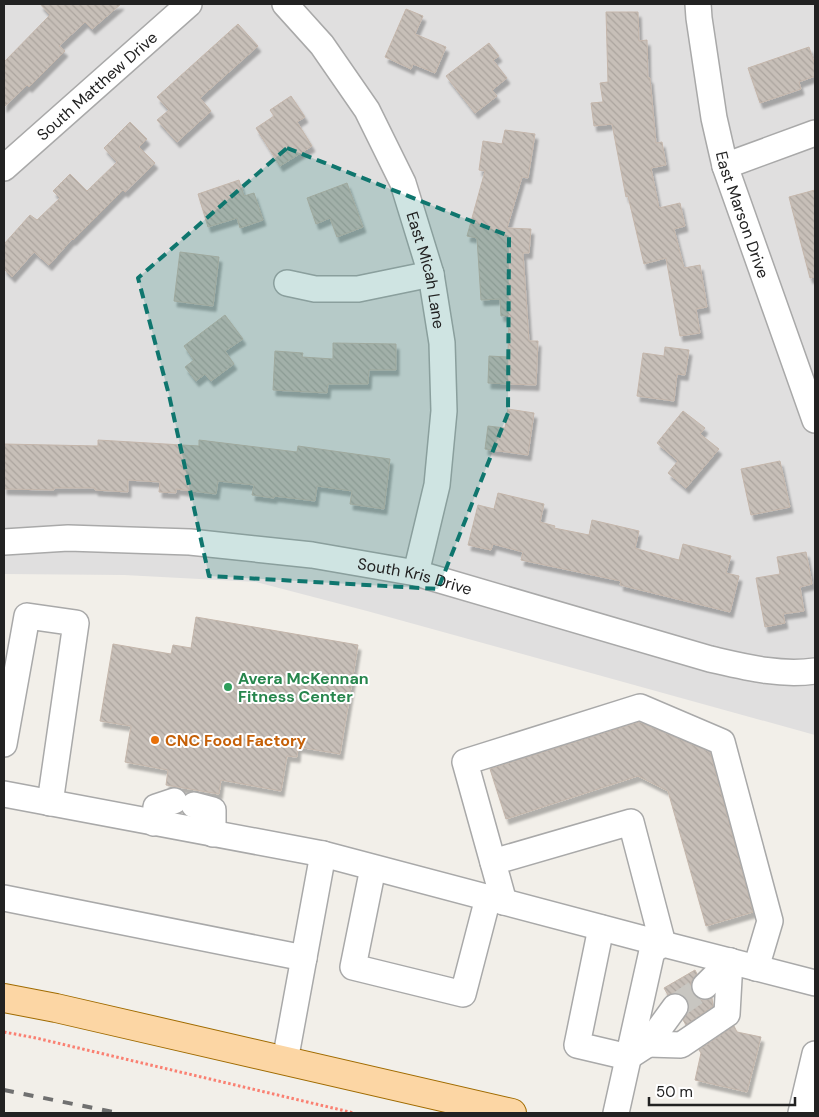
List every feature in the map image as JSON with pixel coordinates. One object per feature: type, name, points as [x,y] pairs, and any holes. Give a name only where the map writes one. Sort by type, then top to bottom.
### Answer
[{"type":"main road","points":[[4,998],[512,1113]]},
{"type":"street","name":"South Matthew Drive","points":[[4,168],[190,4]]},
{"type":"street","name":"East Micah Lane","points":[[285,4],[322,45],[367,110],[403,183],[431,274],[442,343],[444,411],[437,485],[416,573]]},
{"type":"street","name":"East Marson Drive","points":[[698,4],[714,118],[725,166],[815,416]]},
{"type":"street","points":[[725,166],[815,133]]},
{"type":"street","points":[[286,283],[315,289],[358,289],[431,274]]},
{"type":"street","name":"South Kris Drive","points":[[4,542],[68,538],[190,542],[312,555],[416,573],[710,659],[755,670],[797,674],[815,671]]},
{"type":"street","points":[[4,744],[27,616],[76,623],[50,803]]},
{"type":"street","points":[[373,868],[353,967],[463,994],[496,900],[493,862],[465,762],[640,707],[722,742],[770,921],[756,968]]},
{"type":"street","points":[[4,794],[322,854],[815,983]]},
{"type":"street","points":[[154,822],[156,807],[184,803],[213,810],[213,834]]},
{"type":"street","points":[[493,862],[631,822],[662,944]]},
{"type":"street","points":[[285,1061],[322,854]]},
{"type":"street","points":[[4,898],[304,958]]},
{"type":"street","points":[[601,928],[577,1045],[638,1051],[681,1045],[727,1014],[730,961]]},
{"type":"street","points":[[616,1113],[638,1051],[652,951],[662,944]]},
{"type":"street","points":[[705,986],[730,961]]},
{"type":"street","points":[[638,1051],[675,1007]]},
{"type":"street","points":[[801,1113],[815,1054]]},
{"type":"path","points":[[4,1032],[354,1113]]},
{"type":"highlighted area","points":[[287,148],[509,236],[508,413],[438,589],[209,576],[169,395],[138,278]]},
{"type":"shaded area","points":[[4,4],[815,4],[815,735],[256,582],[124,575],[4,574]]},
{"type":"building","points":[[40,4],[121,4],[92,29],[85,22],[59,46],[65,51],[29,87],[27,85],[4,107],[4,62],[50,15]]},
{"type":"building","points":[[406,9],[423,16],[415,34],[446,47],[435,73],[413,64],[411,69],[385,57]]},
{"type":"building","points":[[606,12],[638,12],[639,41],[647,40],[648,78],[650,78],[656,143],[662,142],[666,165],[651,168],[659,208],[680,203],[685,226],[674,229],[684,268],[700,265],[707,307],[696,309],[700,333],[680,336],[666,258],[644,264],[628,196],[626,197],[612,124],[594,126],[591,103],[603,102],[600,83],[608,82]]},
{"type":"building","points":[[238,24],[258,46],[200,98],[211,111],[177,142],[157,120],[169,110],[157,97]]},
{"type":"building","points":[[489,43],[499,56],[493,60],[507,78],[492,90],[497,96],[475,113],[446,76]]},
{"type":"building","points":[[809,47],[815,65],[815,76],[799,82],[801,89],[760,103],[748,68]]},
{"type":"building","points":[[291,96],[305,117],[297,122],[312,146],[280,166],[256,128],[274,116],[270,110]]},
{"type":"building","points":[[130,122],[147,139],[139,147],[155,163],[125,192],[123,190],[72,239],[49,265],[34,252],[12,277],[4,269],[4,244],[30,215],[37,220],[60,198],[53,191],[70,174],[87,191],[117,162],[104,148]]},
{"type":"building","points":[[505,130],[535,134],[528,178],[522,177],[507,228],[531,229],[529,253],[523,253],[529,341],[538,341],[536,385],[488,383],[489,356],[508,357],[509,315],[501,316],[500,299],[481,300],[477,238],[467,236],[485,171],[479,170],[483,141],[502,144]]},
{"type":"building","points":[[239,180],[244,196],[254,193],[263,220],[240,228],[237,218],[208,227],[198,194]]},
{"type":"building","points":[[347,183],[363,227],[337,237],[330,218],[316,224],[307,198]]},
{"type":"building","points":[[815,190],[815,277],[810,278],[789,197]]},
{"type":"building","points":[[180,252],[219,257],[213,306],[174,301]]},
{"type":"building","points":[[225,315],[243,339],[225,351],[234,364],[211,381],[205,374],[196,381],[185,367],[194,360],[184,346]]},
{"type":"building","points":[[333,343],[396,344],[396,370],[369,370],[368,384],[328,384],[327,393],[273,390],[275,351],[303,353],[302,357],[333,359]]},
{"type":"building","points":[[665,347],[689,350],[685,375],[677,374],[674,401],[637,396],[643,353],[664,356]]},
{"type":"building","points":[[508,409],[534,413],[528,455],[485,449],[488,426],[505,428]]},
{"type":"building","points":[[683,411],[705,428],[700,434],[719,449],[686,488],[668,473],[678,461],[657,443]]},
{"type":"building","points":[[98,440],[199,446],[199,440],[297,452],[298,446],[390,459],[384,509],[350,504],[352,491],[317,486],[315,501],[252,495],[254,485],[218,481],[216,494],[176,489],[176,493],[159,492],[160,482],[128,480],[128,492],[95,490],[95,488],[54,488],[54,490],[4,489],[4,444],[98,446]]},
{"type":"building","points":[[780,461],[790,507],[751,515],[741,469]]},
{"type":"building","points":[[498,493],[544,504],[540,522],[555,526],[554,528],[589,535],[592,520],[639,531],[635,548],[648,552],[679,560],[683,544],[731,556],[726,573],[739,576],[730,612],[620,585],[621,581],[521,560],[523,552],[493,544],[491,550],[468,545],[478,505],[494,509]]},
{"type":"building","points":[[806,552],[812,584],[800,587],[804,611],[783,614],[785,623],[765,627],[756,578],[780,574],[777,557]]},
{"type":"building","name":"Avera McKennan Fitness Center","points":[[196,617],[358,645],[340,754],[298,747],[297,757],[287,756],[281,791],[221,780],[219,794],[166,785],[168,770],[125,762],[131,726],[100,721],[113,644],[171,654],[173,645],[191,648]]},
{"type":"building","points":[[639,722],[710,752],[753,912],[706,926],[668,791],[638,776],[506,819],[490,769]]},
{"type":"building","points":[[695,970],[697,974],[691,982],[691,990],[701,1000],[712,998],[713,1006],[686,1025],[683,1020],[689,1009],[688,1001],[683,995],[677,993],[668,995],[664,988]]},
{"type":"building","points":[[734,1026],[737,1032],[761,1037],[747,1092],[695,1080],[701,1053],[699,1050]]},
{"type":"tunnel","points":[[675,1007],[705,986]]},
{"type":"railway","points":[[4,1090],[118,1113]]},
{"type":"place","name":"Avera McKennan Fitness Center","points":[[228,687]]},
{"type":"place","name":"CNC Food Factory","points":[[155,740]]}]
